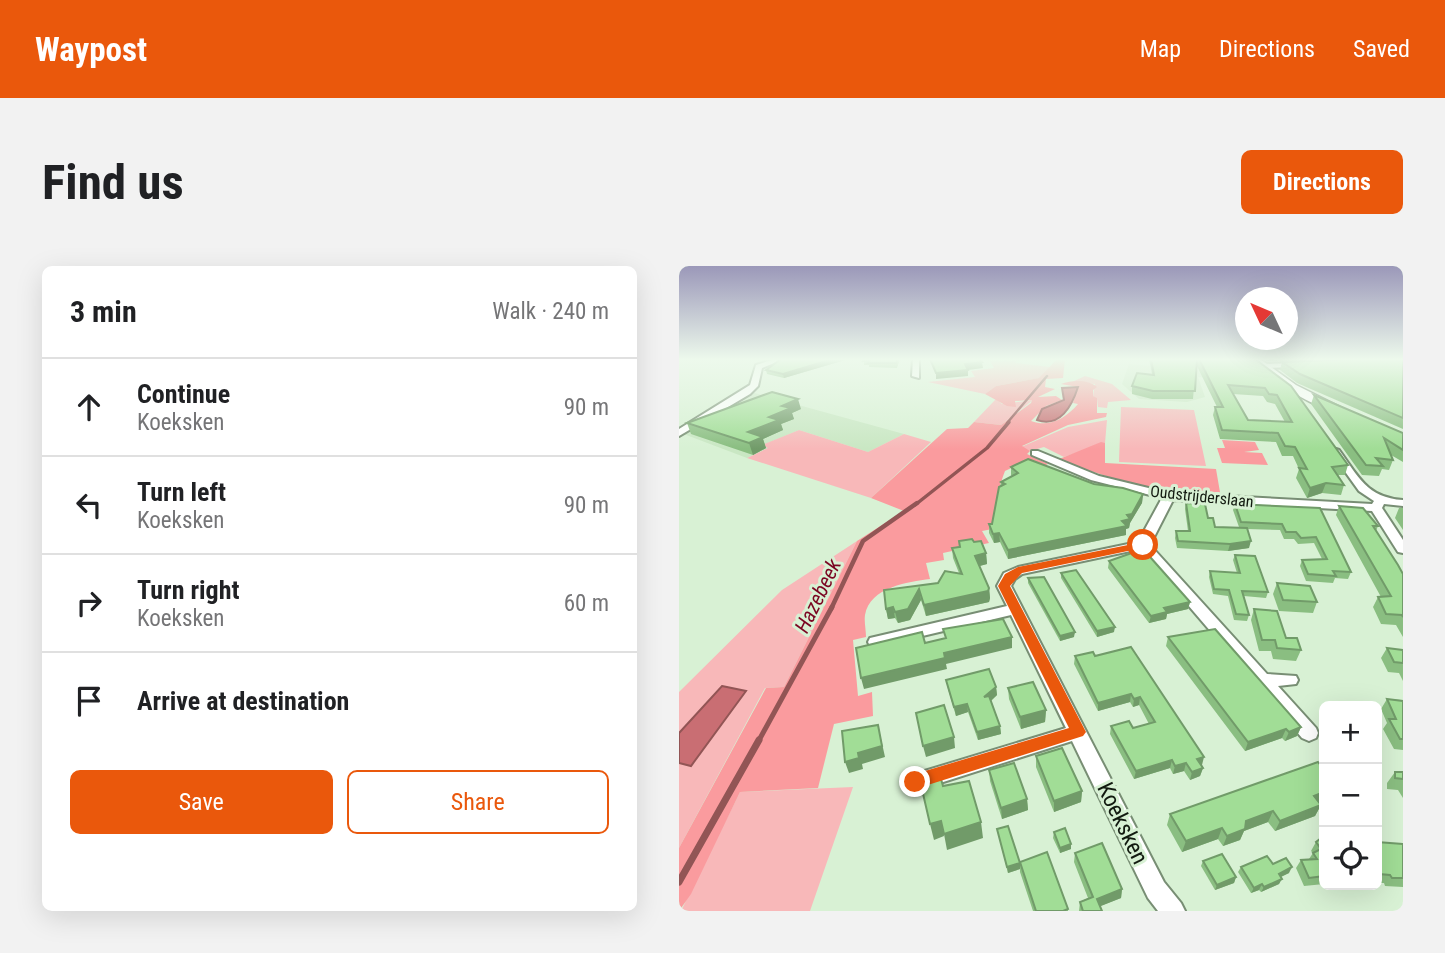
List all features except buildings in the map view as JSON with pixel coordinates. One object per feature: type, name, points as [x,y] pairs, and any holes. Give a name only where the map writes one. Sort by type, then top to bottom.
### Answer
[{"type":"street","points":[[679,433],[750,389]]},
{"type":"street","points":[[1291,389],[1300,396],[1355,416]]},
{"type":"street","points":[[1328,440],[1368,496],[1378,505],[1403,549]]},
{"type":"street","name":"Oudstrijderslaan","points":[[1035,453],[1095,478],[1169,496],[1378,505],[1403,503]]},
{"type":"street","points":[[1169,496],[1143,545],[1309,733]]},
{"type":"street","name":"Koeksken","points":[[1143,545],[1018,571],[1009,576],[1004,586],[1156,890],[1173,911]]},
{"type":"street","points":[[876,642],[1014,609]]},
{"type":"street","points":[[1262,680],[1290,680]]},
{"type":"street","points":[[915,782],[1078,732]]},
{"type":"shaded area","points":[[962,389],[992,389],[985,394]]},
{"type":"shaded area","points":[[992,389],[1055,389],[1038,397],[1056,396],[1062,400],[1046,406],[1031,421],[1045,423],[1063,417],[1078,404],[1073,403],[1077,389],[1094,389],[1097,413],[1107,413],[1106,417],[1068,425],[1022,446],[1030,451],[1027,454],[1048,464],[1040,468],[1026,461],[1005,471],[997,499],[1003,527],[982,531],[989,543],[943,553],[944,560],[926,563],[930,579],[891,588],[874,598],[865,615],[866,637],[853,640],[858,696],[872,692],[873,716],[834,724],[818,788],[740,792],[691,894],[679,911],[679,848],[766,688],[784,687],[857,541],[904,511],[871,498],[947,429],[968,428],[974,422],[1001,425],[1032,400],[1015,401],[1016,407],[1007,406],[985,394]]},
{"type":"shaded area","points":[[1062,389],[1077,389],[1064,414],[1052,421],[1037,420],[1042,409],[1064,400]]},
{"type":"shaded area","points":[[1094,389],[1118,389],[1131,400],[1108,402],[1107,408],[1098,407],[1097,399],[1093,396]]},
{"type":"shaded area","points":[[1128,389],[1202,389],[1205,397],[1187,402],[1139,399]]},
{"type":"shaded area","points":[[751,392],[904,434],[868,452],[799,430],[763,445],[769,448],[747,458],[681,433]]},
{"type":"shaded area","points":[[996,399],[1002,404],[1033,400],[1001,425],[974,422]]},
{"type":"shaded area","points":[[1121,407],[1194,410],[1206,466],[1119,462]]},
{"type":"shaded area","points":[[1107,420],[1105,443],[1064,457],[1044,447],[1030,451],[1021,447],[1068,427]]},
{"type":"shaded area","points":[[799,430],[868,452],[904,434],[931,442],[871,498],[747,458],[768,448],[762,445]]},
{"type":"shaded area","points":[[1222,440],[1255,442],[1259,450],[1244,452],[1262,453],[1268,465],[1222,463],[1217,448],[1225,448]]},
{"type":"shaded area","points":[[1101,442],[1105,443],[1105,463],[1216,469],[1221,498],[1146,489],[1057,460]]},
{"type":"shaded area","points":[[857,541],[784,687],[765,688],[679,848],[679,763],[691,766],[722,686],[679,733],[679,692],[782,590]]},
{"type":"shaded area","points":[[722,686],[746,691],[691,766],[679,763],[679,733]]},
{"type":"shaded area","points":[[853,787],[810,911],[681,911],[740,792]]},
{"type":"waterway","name":"Hazebeek","points":[[1007,423],[1036,389]]},
{"type":"waterway","name":"Hazebeek","points":[[915,505],[987,448],[1009,422]]},
{"type":"waterway","name":"Hazebeek","points":[[832,608],[863,541],[917,503]]},
{"type":"waterway","name":"Hazebeek","points":[[758,742],[832,608]]},
{"type":"waterway","name":"Hazebeek","points":[[679,882],[759,740]]},
{"type":"route","points":[[915,782],[1078,732],[1004,586],[1009,576],[1018,571],[1143,545]]}]
